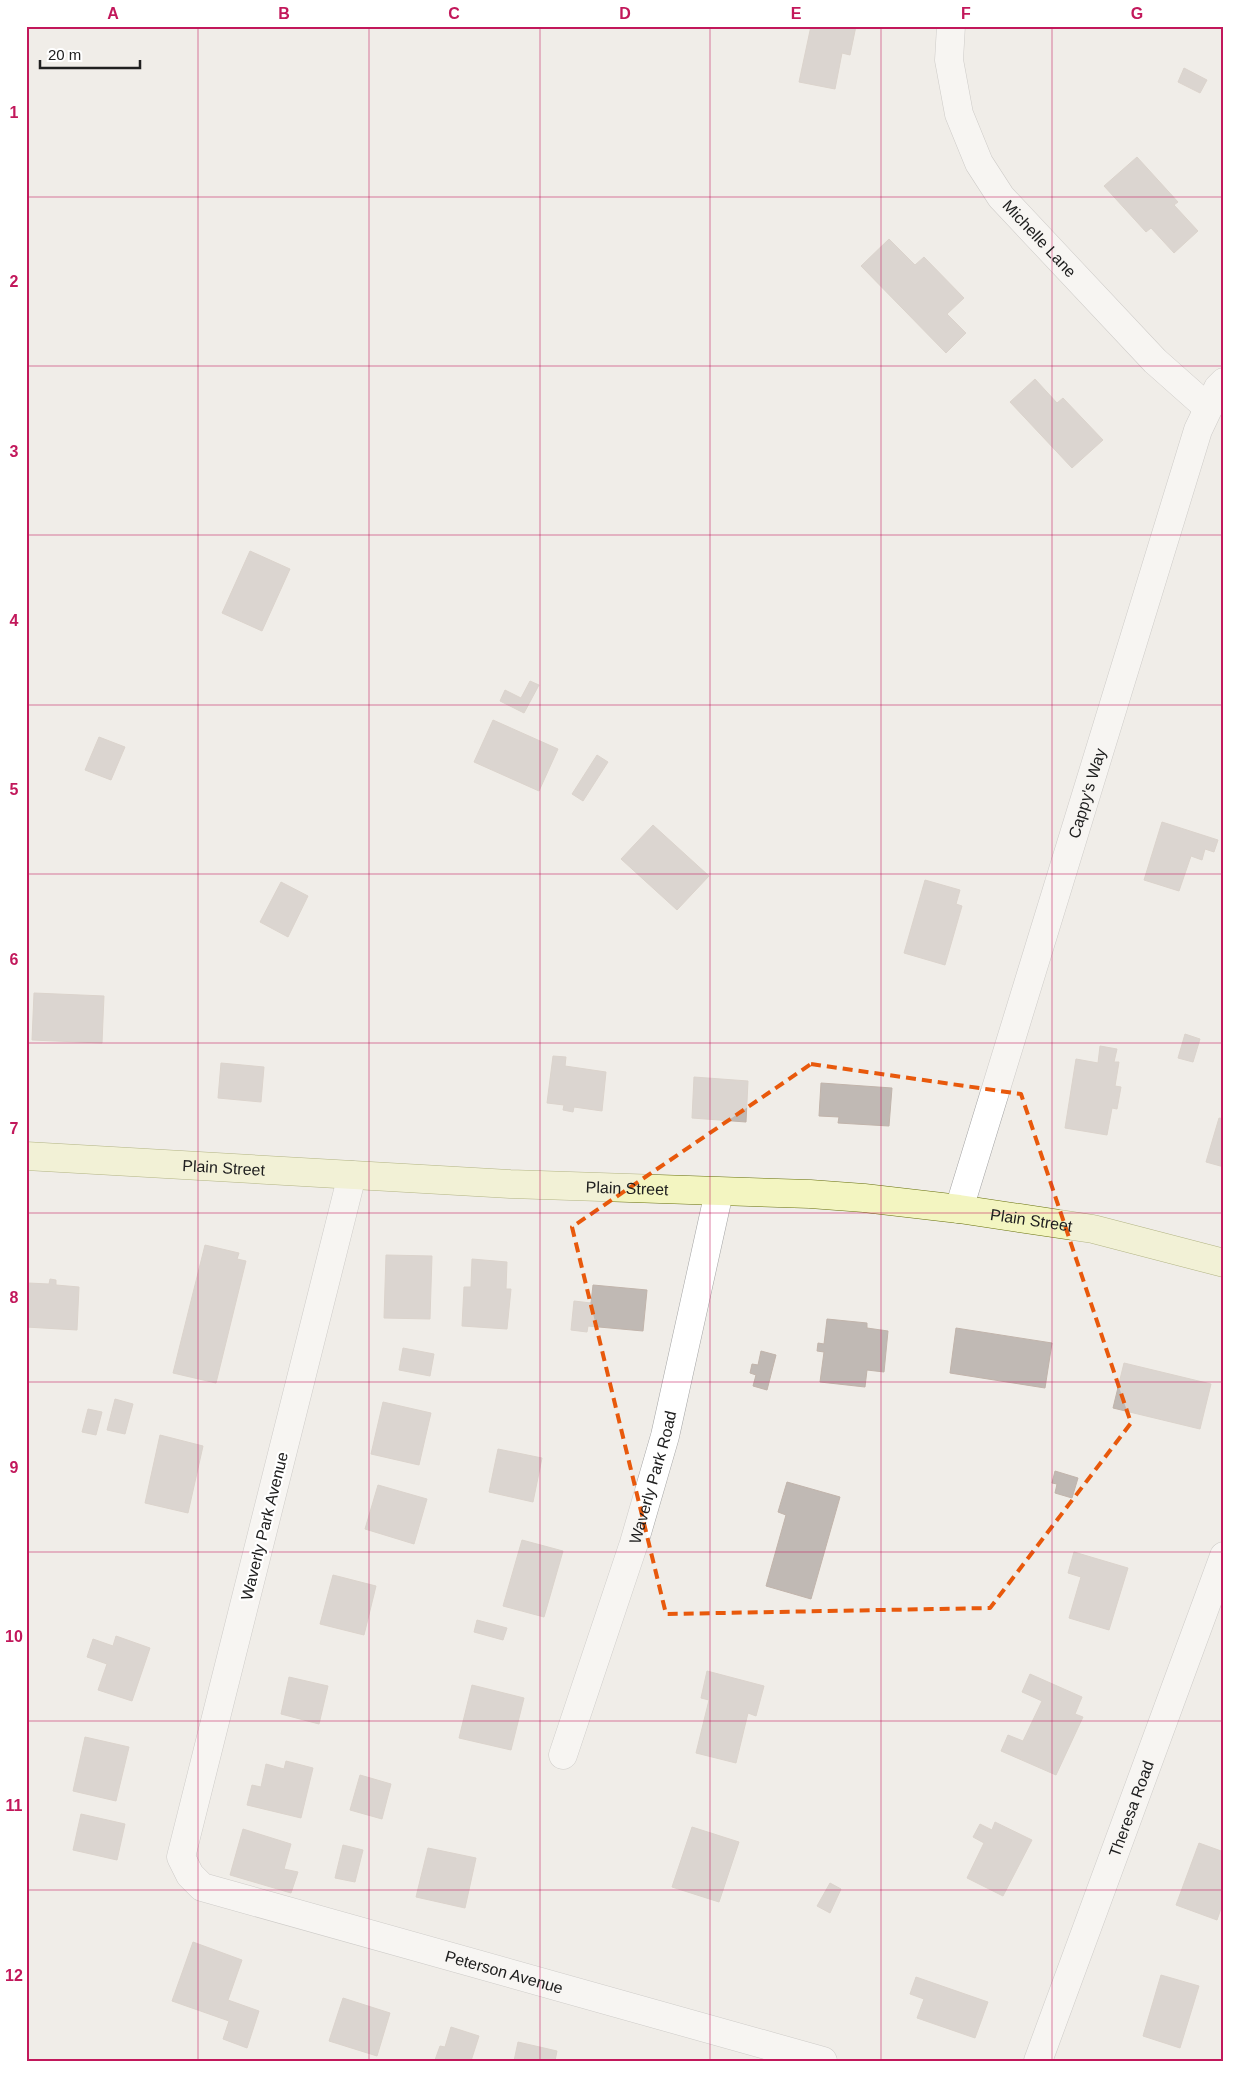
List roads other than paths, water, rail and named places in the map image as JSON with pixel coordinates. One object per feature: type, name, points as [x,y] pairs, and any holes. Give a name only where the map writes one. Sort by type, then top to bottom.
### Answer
[{"type":"main road","name":"Plain Street","points":[[26,1156],[540,1186],[810,1194],[959,1208],[1093,1229],[1224,1263]]},
{"type":"street","name":"Michelle Lane","points":[[951,26],[949,60],[959,114],[979,163],[1001,197],[1155,361],[1208,408]]},
{"type":"street","name":"Cappy's Way","points":[[959,1208],[1198,430],[1208,408],[1224,382]]},
{"type":"street","name":"Waverly Park Avenue","points":[[190,1875],[181,1857],[352,1175]]},
{"type":"street","name":"Waverly Park Road","points":[[563,1755],[634,1543],[666,1436],[719,1192]]},
{"type":"street","name":"Theresa Road","points":[[1038,2061],[1224,1556]]},
{"type":"street","name":"Peterson Avenue","points":[[190,1875],[202,1887],[823,2061]]}]
